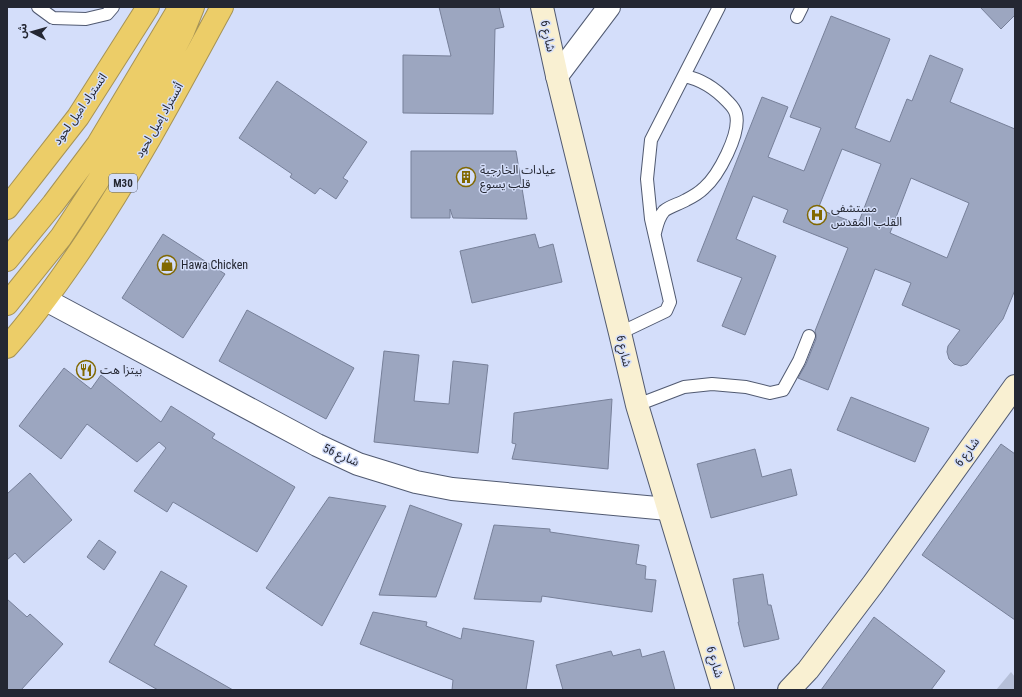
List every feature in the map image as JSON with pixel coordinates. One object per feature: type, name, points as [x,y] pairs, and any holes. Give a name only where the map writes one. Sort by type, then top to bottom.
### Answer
[{"type":"highway","name":"اتستراد اميل لحود","points":[[7,208],[78,116],[148,7]]},
{"type":"highway","points":[[7,260],[53,204],[98,144],[180,7]]},
{"type":"highway","points":[[7,304],[61,237],[113,158],[162,73],[183,32],[193,7]]},
{"type":"highway","name":"أتستراد إميل لحود","points":[[7,347],[46,300],[104,214],[155,130],[222,7]]},
{"type":"street","name":"شارع 6","points":[[542,7],[557,76],[637,405],[723,690]]},
{"type":"street","points":[[557,76],[609,7]]},
{"type":"street","name":"شارع 56","points":[[46,300],[317,445],[358,464],[416,482],[452,488],[668,509]]},
{"type":"street","name":"شارع 6","points":[[788,690],[808,670],[1011,399]]},
{"type":"lane","points":[[38,7],[53,18],[86,19],[107,14],[113,7]]},
{"type":"lane","points":[[620,333],[666,311],[670,302],[651,219],[647,180],[651,140],[719,7]]},
{"type":"lane","points":[[655,236],[660,217],[666,210],[687,200],[705,188],[724,159],[734,137],[736,114],[731,105],[722,95],[711,88],[692,78],[684,76]]},
{"type":"lane","points":[[637,405],[684,387],[712,384],[746,386],[770,393],[783,390],[799,361],[809,336]]},
{"type":"shaded area","points":[[1011,672],[1015,677],[1015,690],[996,690]]},
{"type":"building","points":[[439,7],[499,7],[504,27],[495,29],[493,114],[403,113],[403,55],[451,56]]},
{"type":"building","points":[[980,7],[1015,7],[1015,15],[1001,29]]},
{"type":"building","points":[[831,16],[890,39],[855,128],[890,142],[907,99],[912,101],[930,55],[963,69],[950,102],[1015,129],[1015,290],[1003,319],[967,364],[961,366],[954,364],[949,359],[947,352],[948,346],[960,330],[902,305],[911,283],[875,269],[828,390],[798,378],[806,364],[816,339],[815,331],[848,248],[783,222],[788,210],[753,196],[736,239],[776,256],[745,335],[722,326],[742,278],[697,261],[762,97],[788,107],[768,157],[804,171],[821,128],[790,117]],"holes":[[[842,149],[881,164],[858,224],[818,209]],[[911,178],[969,203],[947,258],[890,233]]]},
{"type":"building","points":[[277,81],[367,142],[343,178],[348,181],[336,199],[320,188],[315,194],[290,177],[292,174],[239,138]]},
{"type":"building","name":"عيادات الخارجية قلب يسوع","points":[[411,151],[516,151],[527,219],[453,218],[450,209],[450,218],[411,218]]},
{"type":"building","points":[[163,234],[225,274],[183,338],[122,298]]},
{"type":"building","points":[[535,234],[539,248],[553,244],[562,282],[472,303],[460,251]]},
{"type":"building","points":[[247,310],[354,368],[326,419],[219,361]]},
{"type":"building","points":[[384,351],[419,355],[414,401],[449,404],[453,361],[488,365],[478,453],[374,442]]},
{"type":"building","points":[[64,368],[91,389],[101,375],[161,422],[171,406],[215,434],[212,438],[295,487],[257,552],[173,502],[167,512],[134,491],[166,448],[159,442],[137,462],[87,424],[61,459],[19,426]]},
{"type":"building","points":[[851,397],[929,428],[915,462],[837,430]]},
{"type":"building","points":[[612,399],[608,469],[512,459],[516,444],[512,443],[514,413]]},
{"type":"building","points":[[1001,444],[1015,454],[1015,620],[922,555]]},
{"type":"building","points":[[755,449],[762,477],[791,469],[797,495],[711,518],[697,464]]},
{"type":"building","points":[[30,473],[72,520],[24,563],[15,553],[7,560],[7,494]]},
{"type":"building","points":[[329,497],[386,506],[322,626],[266,588]]},
{"type":"building","points":[[410,505],[462,524],[436,597],[379,595]]},
{"type":"building","points":[[494,525],[550,529],[550,532],[639,545],[636,564],[646,566],[645,579],[656,580],[652,612],[542,596],[541,602],[474,599]]},
{"type":"building","points":[[99,540],[116,552],[104,570],[87,557]]},
{"type":"building","points":[[161,571],[187,586],[154,645],[233,690],[158,690],[109,662]]},
{"type":"building","points":[[763,574],[768,605],[771,605],[779,639],[744,647],[738,622],[733,579]]},
{"type":"building","points":[[7,599],[27,617],[30,614],[63,644],[21,690],[7,690]]},
{"type":"building","points":[[373,612],[427,622],[426,626],[461,639],[463,628],[534,641],[526,690],[452,690],[453,680],[360,644]]},
{"type":"building","points":[[874,617],[945,671],[931,690],[821,690]]},
{"type":"building","points":[[640,649],[642,657],[664,651],[675,690],[563,690],[556,665],[611,651],[613,656]]},
{"type":"place","name":"عيادات الخارجية قلب يسوع","points":[[466,177]]},
{"type":"place","name":"مستشفى القلب المقدس","points":[[817,215]]},
{"type":"place","name":"Hawa Chicken","points":[[167,265]]},
{"type":"place","name":"بيتزا هت","points":[[86,370]]}]
